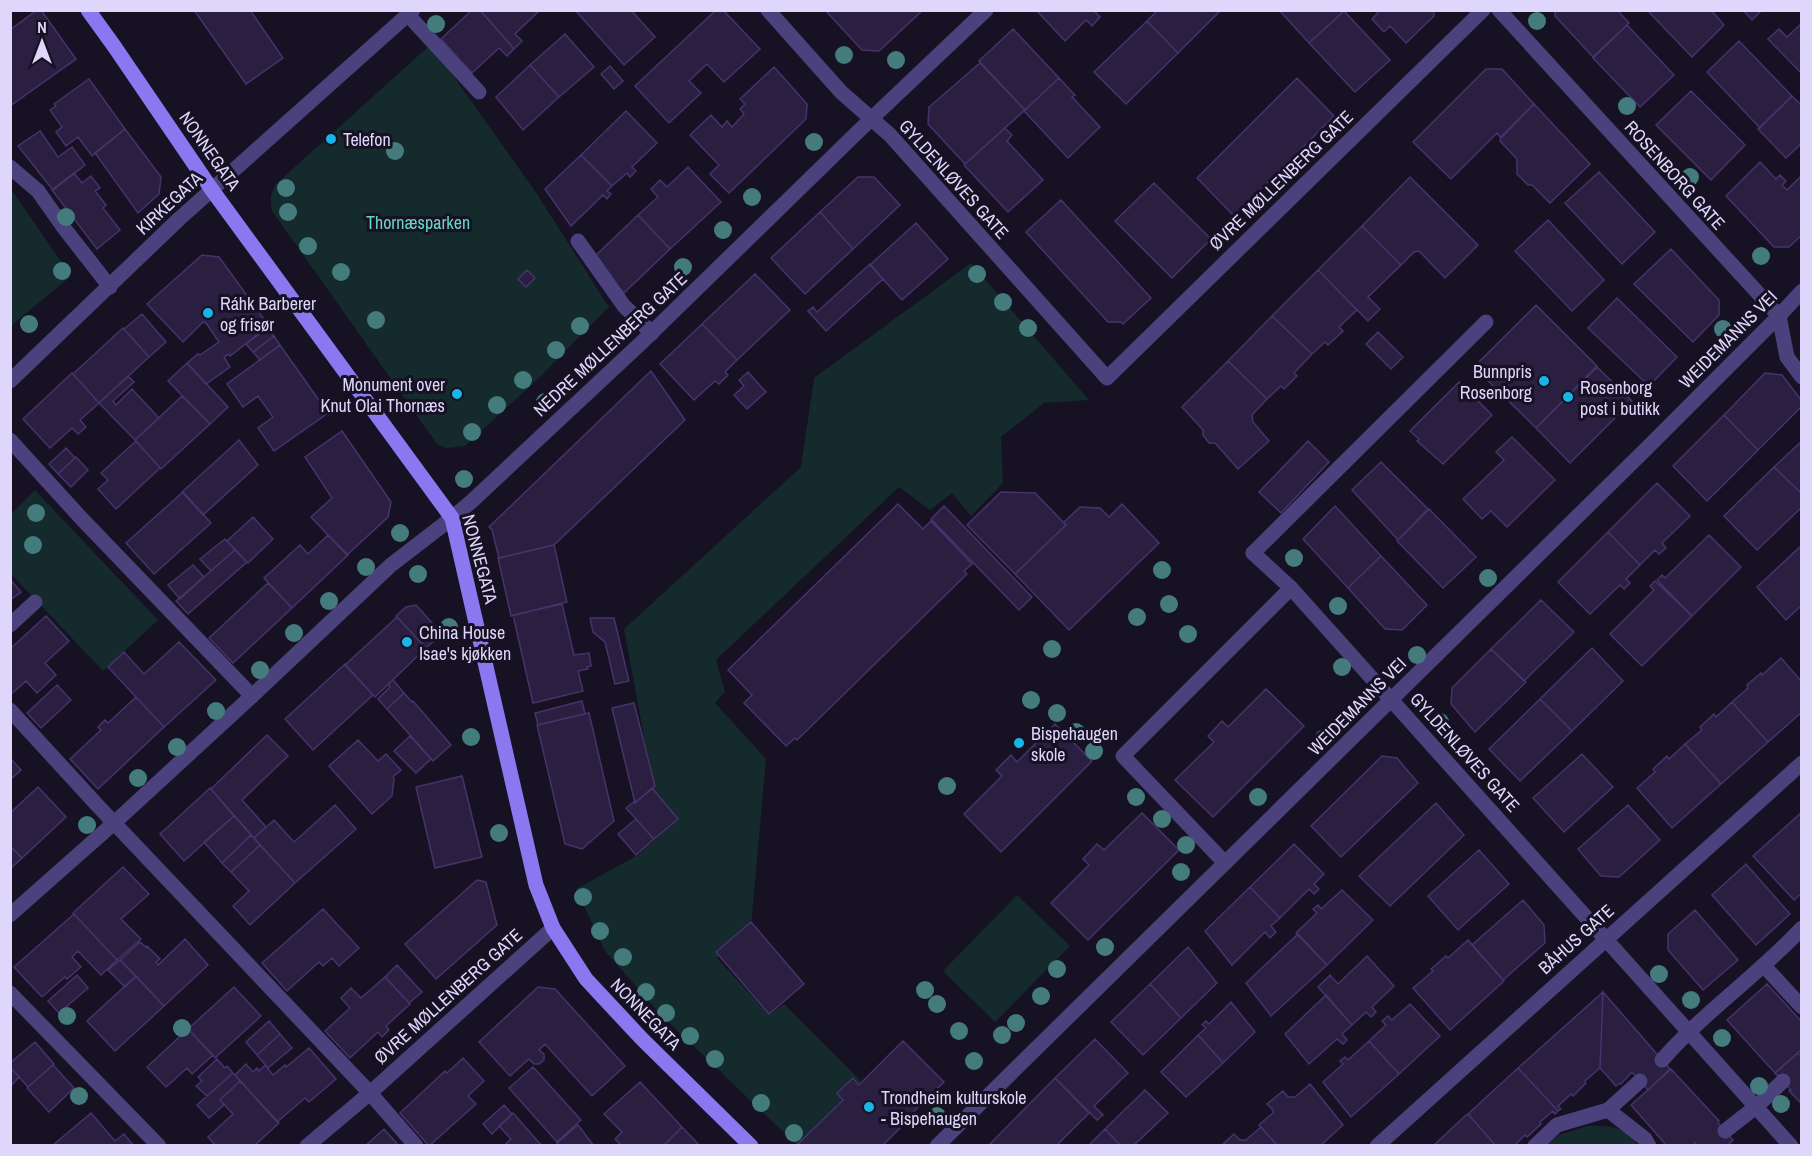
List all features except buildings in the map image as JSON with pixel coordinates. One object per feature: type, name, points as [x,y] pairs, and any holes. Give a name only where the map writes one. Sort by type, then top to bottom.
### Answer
[{"type":"street","name":"NONNEGATA","points":[[88,10],[212,190],[452,518],[536,885],[553,928],[586,979],[642,1039],[751,1146]]},
{"type":"street","name":"GYLDENLØVES GATE","points":[[768,10],[841,92],[890,135],[1107,378]]},
{"type":"street","name":"NEDRE MØLLENBERG GATE","points":[[10,915],[114,823],[391,566],[452,518],[652,333],[986,10]]},
{"type":"street","name":"ØVRE MØLLENBERG GATE","points":[[1107,378],[1483,10]]},
{"type":"street","name":"ROSENBORG GATE","points":[[1499,10],[1779,316]]},
{"type":"street","name":"KIRKEGATA","points":[[10,381],[212,190],[411,13]]},
{"type":"street","points":[[411,13],[479,92]]},
{"type":"street","points":[[10,167],[38,191],[110,287]]},
{"type":"street","points":[[578,241],[624,306],[652,333]]},
{"type":"street","name":"WEIDEMANNS VEI","points":[[937,1146],[1392,699],[1802,291]]},
{"type":"street","points":[[1779,316],[1786,357],[1802,377]]},
{"type":"street","name":"GYLDENLØVES GATE","points":[[1486,322],[1253,553],[1291,588],[1392,699],[1791,1146]]},
{"type":"street","points":[[10,440],[252,696]]},
{"type":"street","points":[[1225,863],[1123,756],[1291,588]]},
{"type":"street","points":[[10,625],[35,602]]},
{"type":"street","points":[[10,710],[370,1093],[416,1146]]},
{"type":"street","name":"BÅHUS GATE","points":[[1377,1146],[1605,938],[1802,763]]},
{"type":"street","name":"ØVRE MØLLENBERG GATE","points":[[307,1146],[370,1093],[553,928]]},
{"type":"street","points":[[1662,1060],[1688,1032],[1795,942],[1802,928]]},
{"type":"street","points":[[1764,966],[1802,1007]]},
{"type":"street","points":[[10,993],[159,1146]]},
{"type":"street","points":[[1535,1146],[1557,1125],[1608,1110],[1640,1081]]},
{"type":"street","points":[[1725,1131],[1757,1106],[1783,1081]]},
{"type":"street","points":[[1608,1110],[1645,1139],[1649,1146]]},
{"type":"green space","name":"Thornæsparken","points":[[431,44],[537,194],[609,307],[539,378],[465,446],[446,448],[437,444],[272,211],[271,200],[276,184]]},
{"type":"green space","points":[[11,189],[71,276],[10,326]]},
{"type":"green space","points":[[971,263],[1089,400],[1044,403],[1001,437],[1003,483],[971,516],[952,493],[930,510],[899,487],[716,660],[725,692],[715,703],[766,759],[751,926],[717,958],[769,1015],[784,1004],[861,1081],[797,1145],[661,1015],[605,951],[576,889],[638,855],[659,836],[646,815],[655,796],[624,629],[801,467],[814,378]]},
{"type":"green space","points":[[35,490],[158,620],[103,671],[11,574],[10,515]]},
{"type":"green space","points":[[1017,895],[1070,946],[995,1022],[943,971]]},
{"type":"green space","points":[[1588,1126],[1604,1126],[1622,1130],[1638,1145],[1545,1146],[1559,1135]]},
{"type":"place","name":"Telefon","points":[[331,139]]},
{"type":"place","name":"Ráhk Barberer og frisør","points":[[208,313]]},
{"type":"place","name":"Bunnpris Rosenborg","points":[[1544,381]]},
{"type":"place","name":"Monument over Knut Olai Thornæs","points":[[457,394]]},
{"type":"place","name":"Rosenborg post i butikk","points":[[1568,397]]},
{"type":"place","name":"China House Isae's kjøkken","points":[[407,642]]},
{"type":"place","name":"Bispehaugen skole","points":[[1019,743]]},
{"type":"place","name":"Trondheim kulturskole - Bispehaugen","points":[[869,1107]]}]
